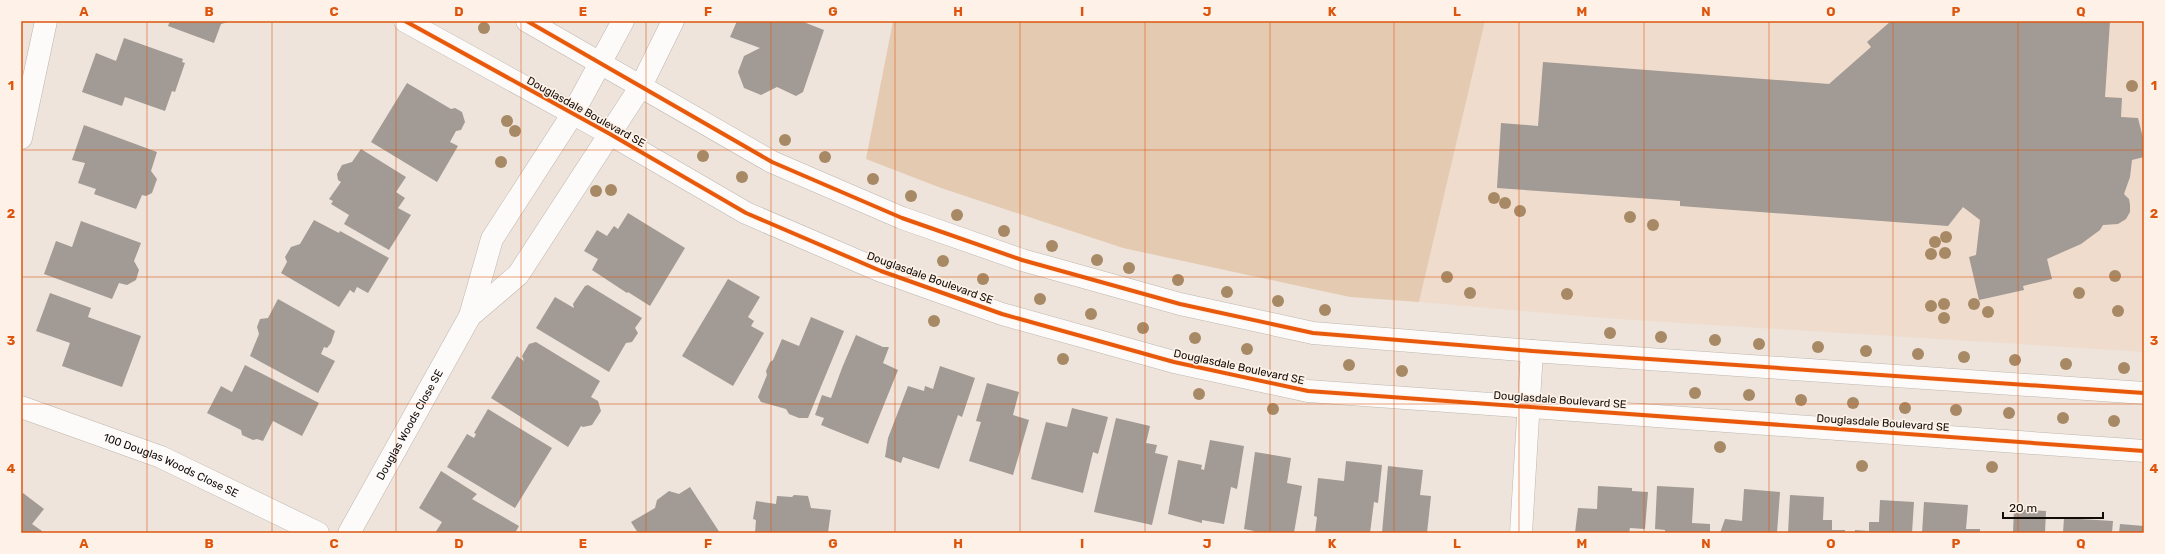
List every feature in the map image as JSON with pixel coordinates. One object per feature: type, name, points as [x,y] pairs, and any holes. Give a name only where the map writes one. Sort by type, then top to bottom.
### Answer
[{"type":"street","points":[[21,138],[46,21]]},
{"type":"street","name":"Douglasdale Boulevard SE","points":[[405,21],[572,115],[610,134],[746,213],[881,271],[1002,314],[1174,362],[1308,391],[2144,451]]},
{"type":"street","points":[[527,21],[772,162],[902,218],[1022,260],[1180,304],[1313,333],[1532,351],[2144,393]]},
{"type":"street","name":"Douglas Woods Close SE","points":[[349,533],[470,316],[492,239],[572,115],[623,21]]},
{"type":"street","name":"Douglas Woods Close SE","points":[[470,316],[518,275],[641,86],[673,21]]},
{"type":"street","points":[[1521,533],[1530,407],[1532,351]]},
{"type":"street","name":"100 Douglas Woods Close SE","points":[[21,408],[161,457],[318,533]]},
{"type":"shaded area","points":[[893,21],[1485,21],[1419,302],[1350,297],[1123,248],[941,188],[866,159]]},
{"type":"shaded area","points":[[1485,21],[2144,21],[2144,352],[1617,319],[1419,302]]},
{"type":"building","points":[[170,21],[232,21],[221,24],[214,43],[168,26]]},
{"type":"building","points":[[737,21],[801,21],[824,30],[803,92],[796,96],[777,87],[761,95],[744,88],[738,72],[744,56],[760,48],[730,37]]},
{"type":"building","points":[[1891,21],[2110,21],[2105,97],[2122,98],[2121,117],[2138,118],[2144,142],[2144,157],[2132,160],[2130,177],[2124,194],[2129,199],[2130,205],[2130,212],[2126,219],[2118,224],[2103,225],[2100,230],[2081,244],[2047,259],[2052,279],[2023,286],[2024,290],[1979,300],[1969,257],[1976,255],[1980,220],[1963,207],[1948,226],[1680,206],[1680,201],[1497,188],[1501,123],[1538,126],[1543,62],[1829,84],[1871,47],[1867,42]]},
{"type":"building","points":[[124,38],[183,59],[182,62],[185,63],[175,92],[172,91],[165,111],[125,97],[122,106],[82,92],[96,53],[116,61]]},
{"type":"building","points":[[407,83],[451,109],[455,108],[462,112],[465,122],[461,130],[456,131],[450,142],[458,146],[437,182],[371,142]]},
{"type":"building","points":[[84,125],[157,152],[151,171],[157,179],[152,193],[146,196],[142,195],[136,209],[94,194],[96,189],[78,183],[85,163],[72,160]]},
{"type":"building","points":[[361,149],[406,177],[396,192],[405,198],[398,208],[411,215],[389,250],[344,224],[349,215],[331,204],[333,201],[329,199],[341,182],[338,180],[337,174],[342,165],[352,162]]},
{"type":"building","points":[[628,213],[685,248],[650,306],[592,270],[598,259],[584,251],[597,230],[607,236],[614,226],[618,229]]},
{"type":"building","points":[[314,220],[339,233],[340,231],[389,258],[368,293],[357,287],[354,293],[350,290],[339,307],[281,273],[287,262],[285,257],[291,247],[300,244]]},
{"type":"building","points":[[81,221],[141,243],[134,261],[139,270],[136,280],[127,285],[119,283],[112,299],[44,274],[56,241],[72,247]]},
{"type":"building","points":[[728,279],[760,297],[748,317],[754,321],[751,326],[764,333],[733,386],[682,356]]},
{"type":"building","points":[[588,285],[642,318],[635,328],[638,333],[632,342],[626,343],[609,372],[536,328],[555,297],[574,308],[573,304],[585,286]]},
{"type":"building","points":[[50,293],[91,308],[88,317],[141,336],[122,387],[62,366],[70,343],[36,331]]},
{"type":"building","points":[[278,299],[335,331],[331,343],[327,348],[324,347],[321,354],[335,361],[318,393],[250,356],[259,334],[257,327],[260,319],[268,318]]},
{"type":"building","points":[[811,317],[844,331],[808,418],[799,418],[789,414],[786,409],[761,402],[758,397],[767,375],[766,371],[770,362],[773,360],[782,339],[799,346]]},
{"type":"building","points":[[856,335],[883,347],[889,347],[883,363],[898,370],[868,444],[821,425],[824,418],[815,415],[822,395],[831,398]]},
{"type":"building","points":[[536,342],[600,381],[591,397],[598,401],[601,411],[592,425],[581,426],[568,447],[491,398],[517,356],[524,361],[522,356],[529,344]]},
{"type":"building","points":[[245,365],[319,403],[302,436],[273,421],[263,441],[257,439],[253,440],[242,435],[241,430],[207,413],[221,386],[232,392]]},
{"type":"building","points":[[940,366],[975,378],[962,417],[958,415],[939,469],[903,457],[901,463],[885,457],[888,438],[908,386],[924,391],[925,386],[933,389]]},
{"type":"building","points":[[987,383],[1019,392],[1013,415],[1029,420],[1013,475],[969,461],[981,422],[976,421]]},
{"type":"building","points":[[1072,408],[1108,417],[1098,454],[1093,452],[1083,493],[1031,479],[1046,422],[1067,427]]},
{"type":"building","points":[[488,409],[552,448],[515,508],[447,467],[467,434],[474,438],[476,434],[474,433]]},
{"type":"building","points":[[1116,418],[1150,426],[1146,443],[1157,445],[1155,453],[1168,456],[1152,525],[1094,512]]},
{"type":"building","points":[[1210,440],[1244,446],[1237,489],[1231,487],[1224,524],[1202,520],[1202,523],[1168,514],[1178,460],[1202,465],[1201,469],[1204,470]]},
{"type":"building","points":[[1255,452],[1291,458],[1287,483],[1302,486],[1294,533],[1254,533],[1254,531],[1244,529]]},
{"type":"building","points":[[1346,461],[1382,465],[1378,503],[1374,502],[1370,533],[1315,533],[1317,517],[1314,516],[1318,478],[1344,481]]},
{"type":"building","points":[[1388,466],[1423,470],[1420,495],[1431,496],[1427,533],[1382,533]]},
{"type":"building","points":[[441,471],[477,494],[472,499],[519,526],[515,533],[435,533],[442,522],[419,508]]},
{"type":"building","points":[[1598,486],[1632,488],[1632,491],[1648,492],[1645,529],[1630,528],[1629,533],[1575,533],[1578,508],[1597,509]]},
{"type":"building","points":[[1657,486],[1694,488],[1692,523],[1710,524],[1710,533],[1665,533],[1665,530],[1655,529]]},
{"type":"building","points":[[690,487],[720,533],[638,533],[631,522],[655,508],[657,500],[669,491],[679,494]]},
{"type":"building","points":[[1744,489],[1780,492],[1777,533],[1720,533],[1725,519],[1742,521]]},
{"type":"building","points":[[23,493],[44,509],[32,524],[42,531],[41,533],[21,533],[21,496]]},
{"type":"building","points":[[794,495],[808,496],[811,508],[831,510],[828,533],[755,533],[756,520],[753,519],[756,501],[776,504],[777,496],[792,497]]},
{"type":"building","points":[[1790,495],[1824,497],[1823,520],[1832,520],[1832,530],[1845,530],[1845,533],[1788,533]]},
{"type":"building","points":[[1880,500],[1914,502],[1912,533],[1855,533],[1855,530],[1869,531],[1869,522],[1879,522]]},
{"type":"building","points":[[1924,502],[1968,505],[1966,529],[1980,529],[1980,533],[1922,533]]},
{"type":"building","points":[[2014,509],[2046,511],[2045,533],[2013,533]]},
{"type":"building","points":[[2064,518],[2113,521],[2112,533],[2063,533]]},
{"type":"building","points":[[2120,524],[2144,526],[2144,533],[2119,533]]},
{"type":"cycle path","points":[[405,21],[610,134],[746,213],[881,271],[1002,314],[1174,362],[1308,391],[2144,451]]},
{"type":"cycle path","points":[[527,21],[772,162],[902,218],[1022,260],[1180,304],[1313,333],[1532,351],[2144,393]]}]
